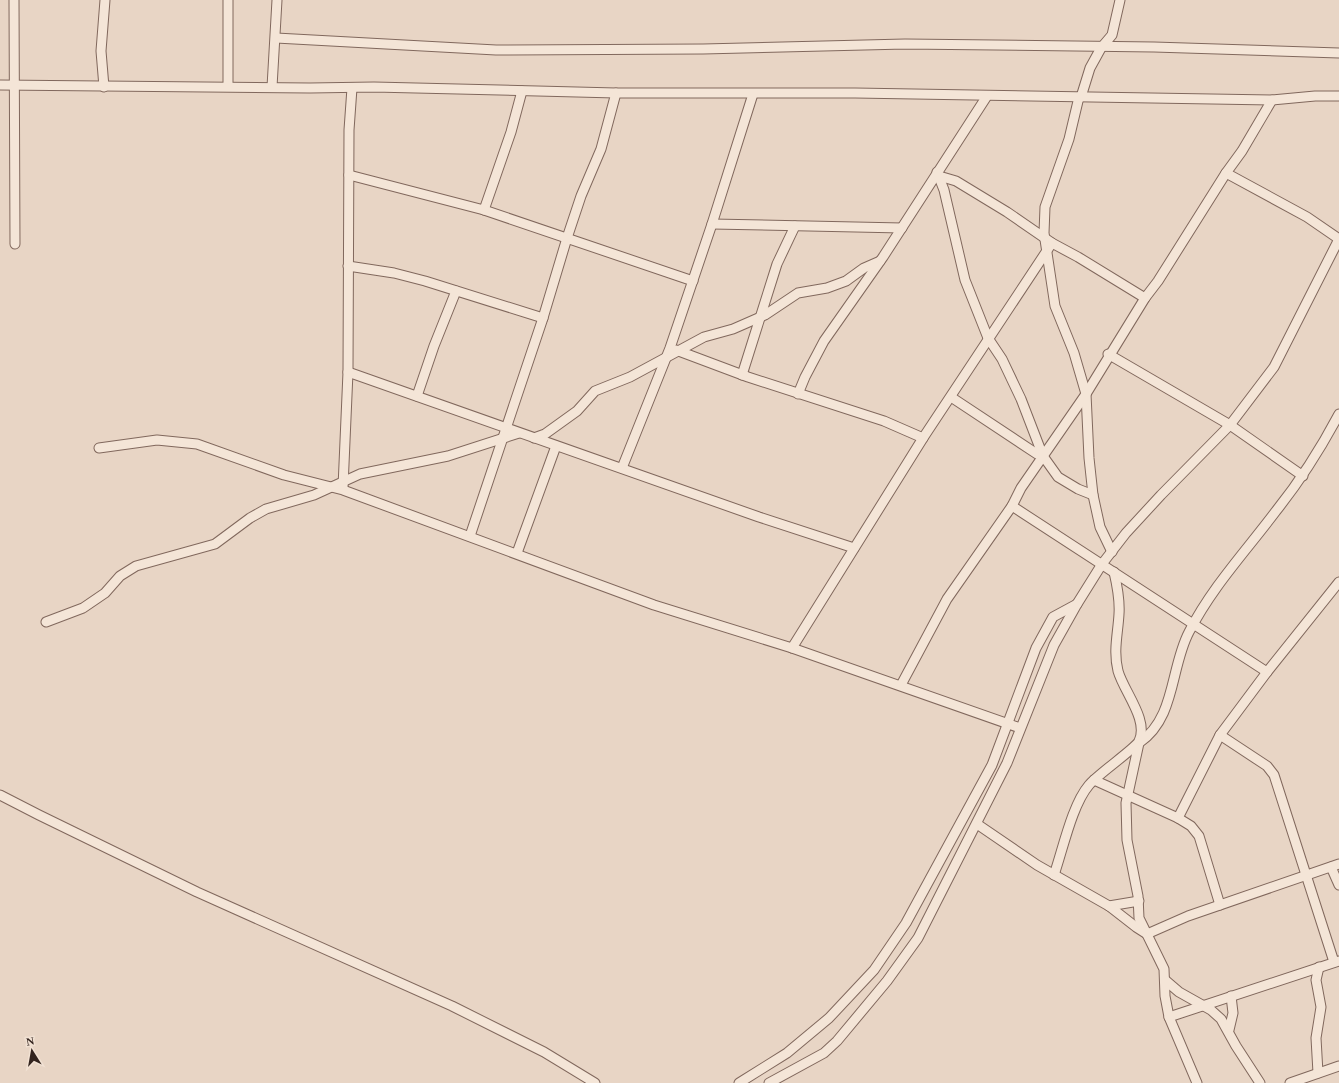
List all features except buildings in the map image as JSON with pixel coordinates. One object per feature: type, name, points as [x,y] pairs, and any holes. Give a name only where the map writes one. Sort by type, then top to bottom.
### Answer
[{"type":"street","points":[[14,0],[15,244]]},
{"type":"street","points":[[104,87],[101,51],[105,0]]},
{"type":"street","points":[[228,0],[228,86]]},
{"type":"street","points":[[272,87],[277,0]]},
{"type":"street","points":[[1112,552],[1100,527],[1093,495],[1089,458],[1086,394],[1074,353],[1056,306],[1048,244],[1043,223],[1045,206],[1069,139],[1080,96],[1090,68],[1101,48],[1112,35],[1120,0]]},
{"type":"street","points":[[276,38],[496,50],[703,49],[905,44],[1339,53]]},
{"type":"street","points":[[0,85],[104,87],[228,86],[616,93],[855,93],[1272,100],[1315,96],[1339,96]]},
{"type":"street","points":[[343,486],[348,372],[349,175],[352,88]]},
{"type":"street","points":[[484,210],[511,132],[522,91]]},
{"type":"street","points":[[470,536],[543,318],[581,196],[601,149],[616,93]]},
{"type":"street","points":[[622,468],[670,348],[754,94]]},
{"type":"street","points":[[798,394],[805,376],[824,341],[880,261],[988,96]]},
{"type":"street","points":[[901,685],[947,599],[1012,506],[1021,488],[1086,394],[1108,354],[1158,281],[1226,173],[1242,151],[1272,100]]},
{"type":"street","points":[[770,1083],[824,1053],[845,1032],[887,981],[918,938],[1007,763],[1054,645],[1077,604],[1102,564],[1161,494],[1230,425],[1274,367],[1339,239],[1307,217],[1226,173]]},
{"type":"street","points":[[938,174],[948,177],[963,185],[1007,212],[1048,244],[1104,272],[1145,298]]},
{"type":"street","points":[[938,174],[964,280],[988,338],[1002,359],[1021,399],[1043,456],[1058,477],[1078,489],[1093,495]]},
{"type":"street","points":[[349,175],[484,210],[693,281]]},
{"type":"street","points":[[712,224],[902,228]]},
{"type":"street","points":[[742,375],[777,264],[796,226]]},
{"type":"street","points":[[792,648],[923,438],[951,397],[1048,244]]},
{"type":"street","points":[[534,438],[545,434],[577,411],[594,391],[630,377],[704,337],[733,329],[771,312],[798,293],[828,288],[846,281],[864,268],[880,261]]},
{"type":"street","points":[[348,266],[394,273],[543,318]]},
{"type":"street","points":[[418,396],[434,346],[456,291]]},
{"type":"street","points":[[670,348],[742,375],[884,421],[923,438]]},
{"type":"street","points":[[1108,354],[1230,425],[1303,476]]},
{"type":"street","points":[[348,372],[556,446],[854,548]]},
{"type":"street","points":[[951,397],[1037,454],[1043,456]]},
{"type":"street","points":[[1054,875],[1080,799],[1094,780],[1151,733],[1164,712],[1184,643],[1194,623],[1217,586],[1303,476],[1339,414]]},
{"type":"street","points":[[343,486],[360,474],[448,456],[519,433]]},
{"type":"street","points":[[99,448],[157,440],[178,441],[197,444],[284,475],[331,487],[343,486],[470,536],[654,605],[792,648],[1020,728]]},
{"type":"street","points":[[518,553],[556,446]]},
{"type":"street","points":[[46,622],[83,608],[105,593],[120,576],[136,566],[215,544],[250,518],[266,509],[314,495],[331,487]]},
{"type":"street","points":[[1012,506],[1102,564],[1148,596],[1194,623],[1267,672]]},
{"type":"street","points":[[1114,572],[1117,583],[1119,612],[1115,653],[1118,670],[1124,688],[1142,724],[1126,803],[1127,840],[1139,900],[1140,924],[1147,934],[1163,965],[1165,996],[1169,1017],[1197,1083]]},
{"type":"street","points":[[1178,818],[1220,735],[1267,672],[1339,582]]},
{"type":"street","points":[[739,1083],[787,1053],[829,1018],[874,970],[906,923],[995,759],[1009,723],[1026,670],[1046,628],[1053,618],[1077,604]]},
{"type":"street","points":[[1169,1017],[1337,962],[1306,876],[1274,775],[1267,766],[1220,735]]},
{"type":"street","points":[[1094,780],[1178,818],[1191,826],[1199,836],[1220,905]]},
{"type":"street","points":[[0,795],[38,816],[197,892],[452,1006],[544,1052],[595,1083]]},
{"type":"street","points":[[977,824],[1036,865],[1109,906],[1136,928],[1147,934]]},
{"type":"street","points":[[1147,934],[1188,916],[1335,865],[1339,885]]},
{"type":"street","points":[[1109,906],[1139,900]]},
{"type":"street","points":[[1318,1073],[1316,1038],[1321,1007],[1316,980],[1319,967]]},
{"type":"street","points":[[1165,980],[1179,992],[1217,1015],[1229,1030],[1236,1046],[1260,1083]]},
{"type":"street","points":[[1229,1030],[1233,1013],[1231,996]]},
{"type":"street","points":[[1290,1083],[1339,1066]]}]
